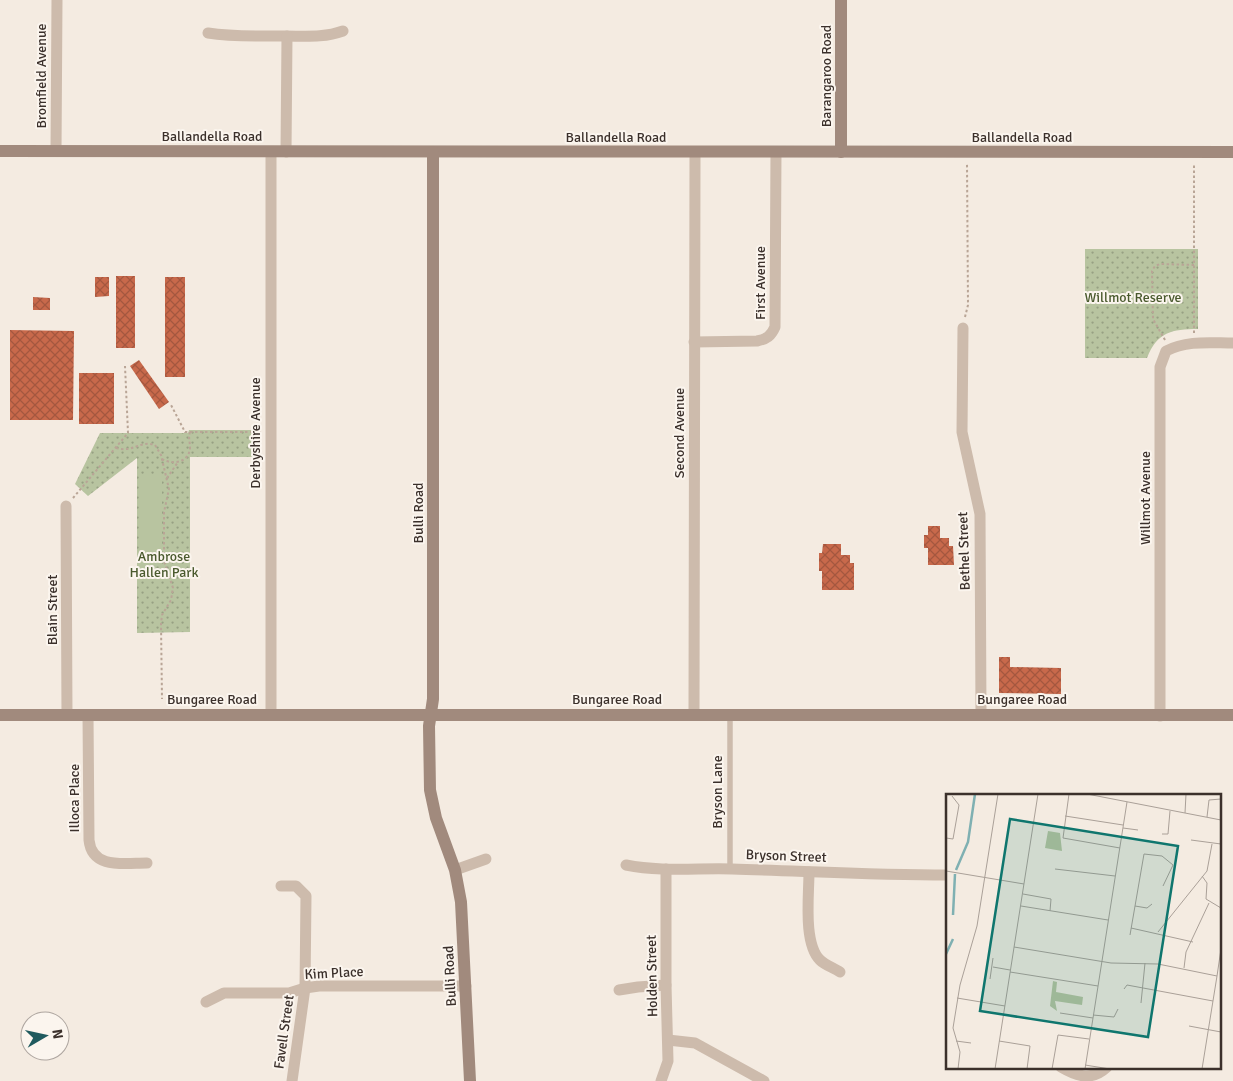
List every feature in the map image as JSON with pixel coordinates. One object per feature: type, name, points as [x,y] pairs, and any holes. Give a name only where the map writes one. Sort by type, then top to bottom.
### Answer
[{"type":"street","name":"Bromfield Avenue","points":[[56,151],[57,0]]},
{"type":"street","name":"Barangaroo Road","points":[[841,0],[841,152]]},
{"type":"street","points":[[208,33],[230,36],[329,36],[343,32]]},
{"type":"street","points":[[286,152],[287,36]]},
{"type":"street","name":"Ballandella Road","points":[[0,151],[1233,152]]},
{"type":"street","name":"Derbyshire Avenue","points":[[271,152],[271,714]]},
{"type":"street","name":"Bulli Road","points":[[433,152],[433,699],[429,726],[430,790],[436,818],[455,870],[461,902],[470,1081]]},
{"type":"street","name":"Second Avenue","points":[[694,714],[695,152]]},
{"type":"street","name":"First Avenue","points":[[694,342],[757,342],[765,340],[772,334],[775,327],[776,152]]},
{"type":"street","name":"Bethel Street","points":[[963,328],[962,432],[980,514],[980,714]]},
{"type":"street","points":[[1170,349],[1189,343],[1233,343]]},
{"type":"street","name":"Willmot Avenue","points":[[1160,716],[1160,367],[1161,359],[1166,351],[1170,349]]},
{"type":"street","name":"Blain Street","points":[[66,506],[67,715]]},
{"type":"street","name":"Bungaree Road","points":[[0,715],[1233,715]]},
{"type":"street","name":"Illoca Place","points":[[88,715],[90,848],[95,855],[106,863],[147,863]]},
{"type":"street","points":[[455,870],[486,860]]},
{"type":"street","name":"Bryson Street","points":[[626,865],[644,869],[666,870],[730,869],[946,875]]},
{"type":"street","name":"Holden Street","points":[[661,1081],[668,1061],[666,870]]},
{"type":"street","points":[[810,872],[809,927],[811,946],[820,960],[840,972]]},
{"type":"street","name":"Favell Street","points":[[281,886],[296,886],[306,896],[305,988],[292,1081]]},
{"type":"street","points":[[619,990],[666,985]]},
{"type":"street","name":"Kim Place","points":[[206,1002],[224,993],[289,993],[320,986],[466,986]]},
{"type":"street","points":[[668,1040],[695,1043],[764,1081]]},
{"type":"street","points":[[1064,1068],[1076,1076],[1100,1078]]},
{"type":"lane","name":"Bryson Lane","points":[[730,715],[730,869]]},
{"type":"path","points":[[963,328],[968,305],[967,152]]},
{"type":"path","points":[[1194,152],[1194,343]]},
{"type":"path","points":[[1170,349],[1153,319],[1152,271],[1155,266],[1160,264],[1194,265]]},
{"type":"path","points":[[66,506],[128,433],[125,366]]},
{"type":"path","points":[[170,404],[185,432],[262,432]]},
{"type":"path","points":[[162,459],[167,462],[183,460],[189,452],[188,438],[190,432]]},
{"type":"path","points":[[116,448],[131,449],[145,443],[155,445],[159,449],[168,478],[170,489],[164,512],[164,561],[173,588],[171,600],[162,615],[161,624],[162,699]]},
{"type":"path","points":[[168,478],[178,462]]},
{"type":"green space","name":"Willmot Reserve","points":[[1085,249],[1198,249],[1198,329],[1173,331],[1166,334],[1156,342],[1147,358],[1085,358]]},
{"type":"green space","name":"Ambrose Hallen Park","points":[[189,430],[259,430],[259,457],[190,457],[190,632],[137,633],[137,458],[88,496],[75,484],[100,433],[188,433]]},
{"type":"green space","points":[[141,475],[162,475],[162,564],[141,564]]},
{"type":"building","points":[[116,276],[135,276],[135,348],[116,348]]},
{"type":"building","points":[[95,277],[109,277],[109,296],[95,297]]},
{"type":"building","points":[[165,277],[185,277],[185,377],[165,377]]},
{"type":"building","points":[[33,297],[50,298],[50,310],[33,310]]},
{"type":"building","points":[[10,330],[74,331],[73,420],[10,420]]},
{"type":"building","points":[[139,360],[169,402],[159,409],[130,366]]},
{"type":"building","points":[[79,373],[114,373],[114,424],[79,424]]},
{"type":"building","points":[[928,526],[940,526],[940,538],[949,538],[949,546],[953,546],[954,565],[928,565],[928,548],[924,548],[924,535],[928,535]]},
{"type":"building","points":[[823,544],[841,544],[841,555],[850,555],[850,563],[854,563],[854,590],[822,590],[822,571],[819,571],[819,553],[822,553]]},
{"type":"building","points":[[999,657],[1010,657],[1010,667],[1061,668],[1061,694],[999,693]]}]
